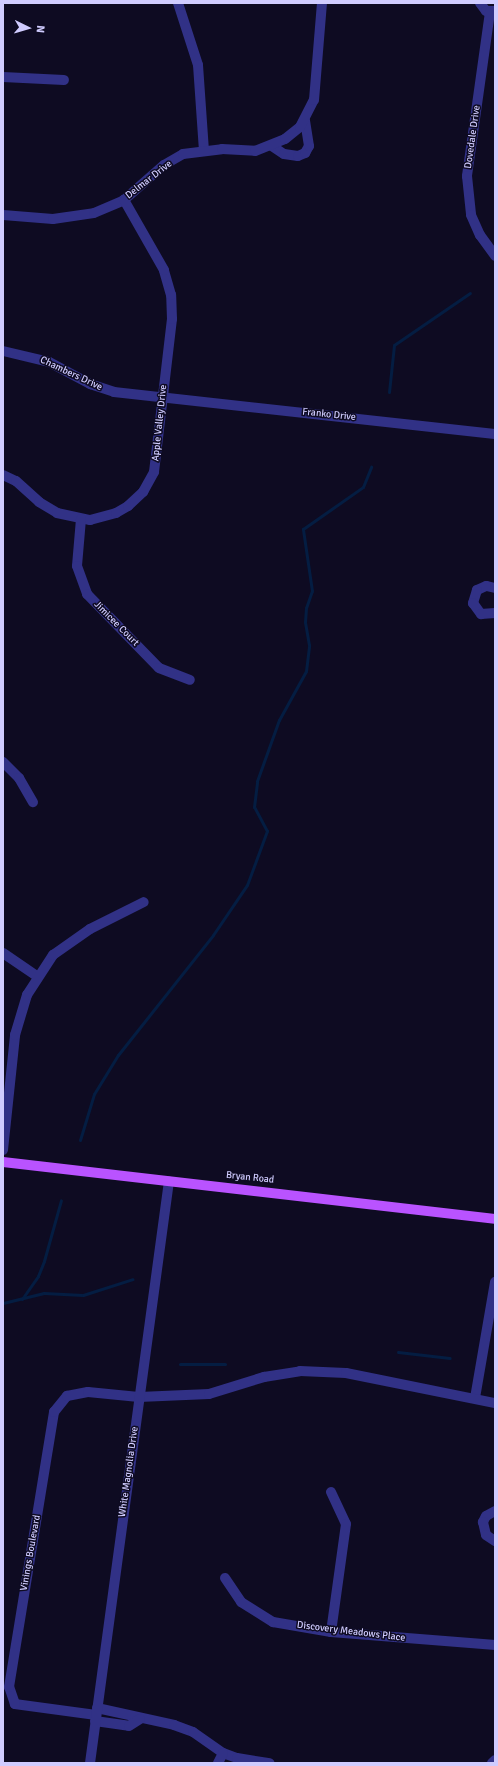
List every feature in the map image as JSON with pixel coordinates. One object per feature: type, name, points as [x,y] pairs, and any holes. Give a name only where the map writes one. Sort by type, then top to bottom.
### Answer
[{"type":"main road","name":"Bryan Road","points":[[3,1162],[495,1219]]},
{"type":"street","points":[[178,3],[198,65],[204,150]]},
{"type":"street","name":"Delmar Drive","points":[[3,215],[53,219],[94,213],[124,200],[164,165],[184,154],[204,150],[248,152],[272,146],[300,127],[305,120],[314,100],[323,14],[322,3]]},
{"type":"street","name":"Dovedale Drive","points":[[480,3],[483,9],[492,11],[467,176],[471,215],[480,235],[495,256]]},
{"type":"street","points":[[3,77],[64,80]]},
{"type":"street","points":[[272,146],[284,154],[298,156],[304,153],[309,146],[305,120]]},
{"type":"street","name":"Apple Valley Drive","points":[[3,475],[16,481],[47,508],[81,519],[104,517],[116,513],[143,492],[154,472],[157,458],[172,319],[171,295],[164,270],[124,200]]},
{"type":"street","name":"Chambers Drive","points":[[3,351],[49,362],[102,389],[163,398]]},
{"type":"street","name":"Franko Drive","points":[[163,398],[495,434]]},
{"type":"street","name":"Jimicee Court","points":[[81,519],[78,566],[87,594],[159,668],[190,680]]},
{"type":"street","points":[[495,588],[486,586],[477,590],[473,603],[481,614],[495,613]]},
{"type":"street","points":[[3,762],[19,778],[33,802]]},
{"type":"street","points":[[3,1150],[15,1035],[27,995],[53,955],[90,929],[144,902]]},
{"type":"street","points":[[3,953],[38,977]]},
{"type":"street","name":"White Magnolia Drive","points":[[90,1763],[169,1181]]},
{"type":"street","points":[[475,1398],[495,1282]]},
{"type":"street","points":[[139,1397],[209,1394],[264,1377],[300,1371],[346,1373],[495,1403]]},
{"type":"street","name":"Vinings Boulevard","points":[[96,1714],[15,1704],[9,1687],[54,1412],[67,1396],[88,1392],[139,1397]]},
{"type":"street","points":[[331,1492],[346,1524],[331,1632]]},
{"type":"street","points":[[495,1511],[486,1516],[483,1522],[486,1535],[495,1541]]},
{"type":"street","name":"Discovery Meadows Place","points":[[225,1578],[241,1602],[273,1622],[331,1632],[495,1645]]},
{"type":"street","points":[[96,1714],[129,1726],[140,1719],[193,1732],[223,1753],[237,1758],[270,1763]]},
{"type":"street","points":[[218,1763],[223,1753]]},
{"type":"street","points":[[492,1763],[495,1760]]},
{"type":"waterway","points":[[389,392],[394,345],[470,293]]},
{"type":"waterway","points":[[80,1140],[94,1094],[118,1055],[213,935],[247,885],[267,831],[254,807],[257,781],[279,720],[306,671],[309,645],[305,622],[306,608],[312,591],[303,529],[363,487],[371,467]]},
{"type":"waterway","points":[[22,1299],[38,1276],[44,1261],[61,1200]]},
{"type":"waterway","points":[[3,1303],[44,1293],[83,1295],[133,1279]]},
{"type":"waterway","points":[[398,1352],[450,1358]]},
{"type":"waterway","points":[[180,1364],[225,1364]]}]
